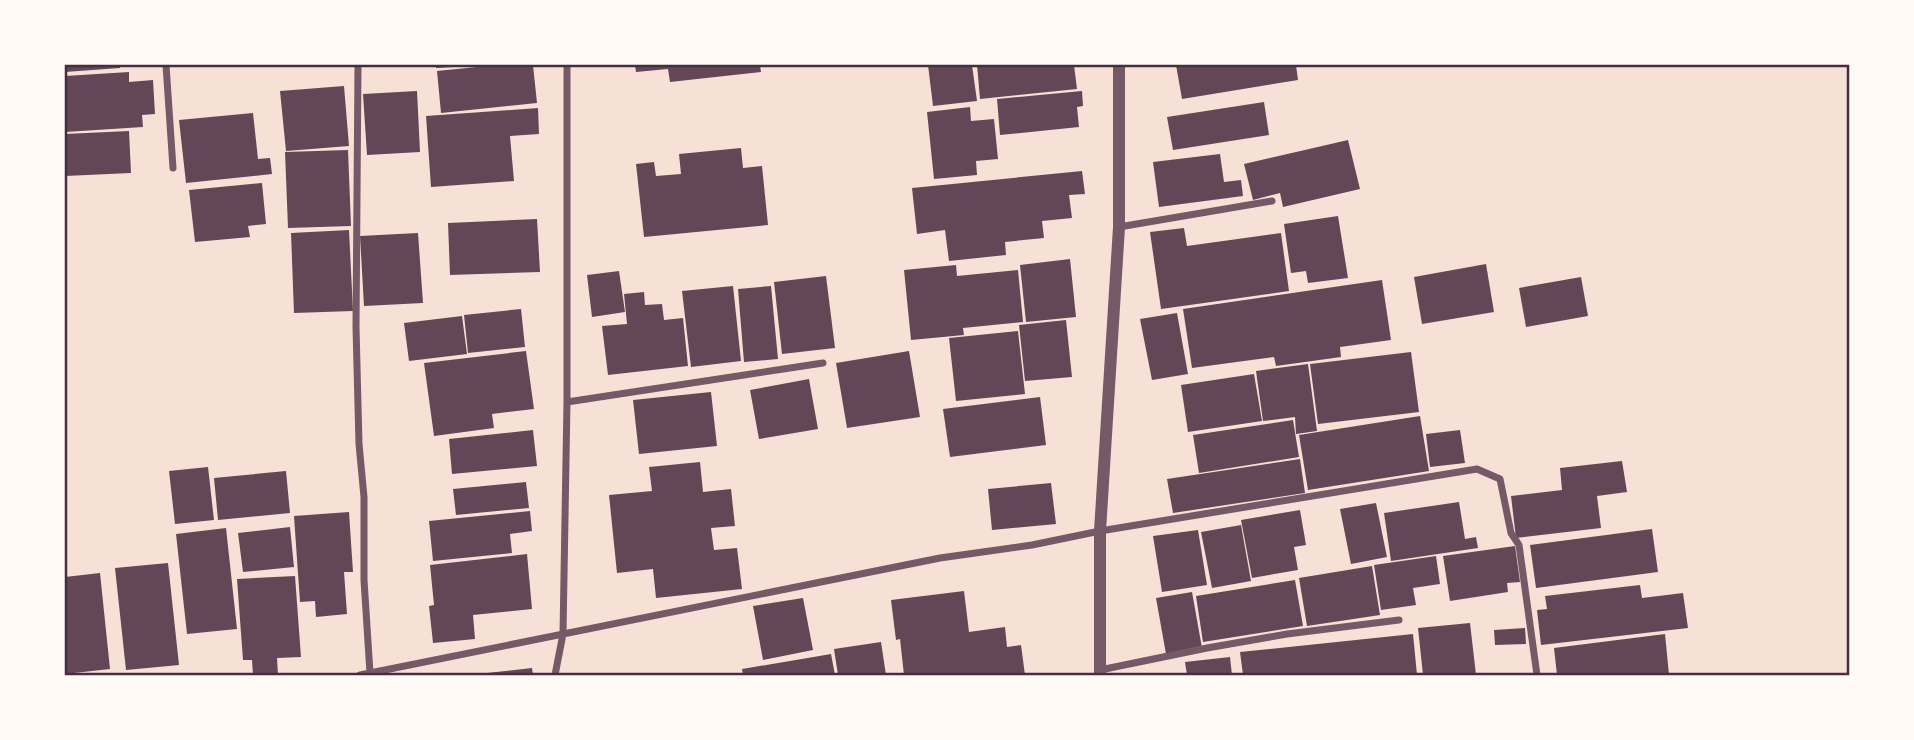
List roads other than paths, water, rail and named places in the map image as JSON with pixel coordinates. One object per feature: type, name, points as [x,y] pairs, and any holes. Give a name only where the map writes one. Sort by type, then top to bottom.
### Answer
[{"type":"street","points":[[166,65],[173,168]]},
{"type":"street","points":[[358,65],[356,327],[359,444],[364,497],[364,580],[370,673]]},
{"type":"street","points":[[555,675],[563,635],[567,402],[567,65]]},
{"type":"street","points":[[1119,65],[1119,227],[1100,531],[1100,673],[1207,648],[1287,634],[1399,620]]},
{"type":"street","points":[[1119,227],[1272,201]]},
{"type":"street","points":[[567,402],[823,363]]},
{"type":"street","points":[[360,675],[927,561],[1477,469],[1500,479],[1511,533],[1520,545],[1536,675]]}]
